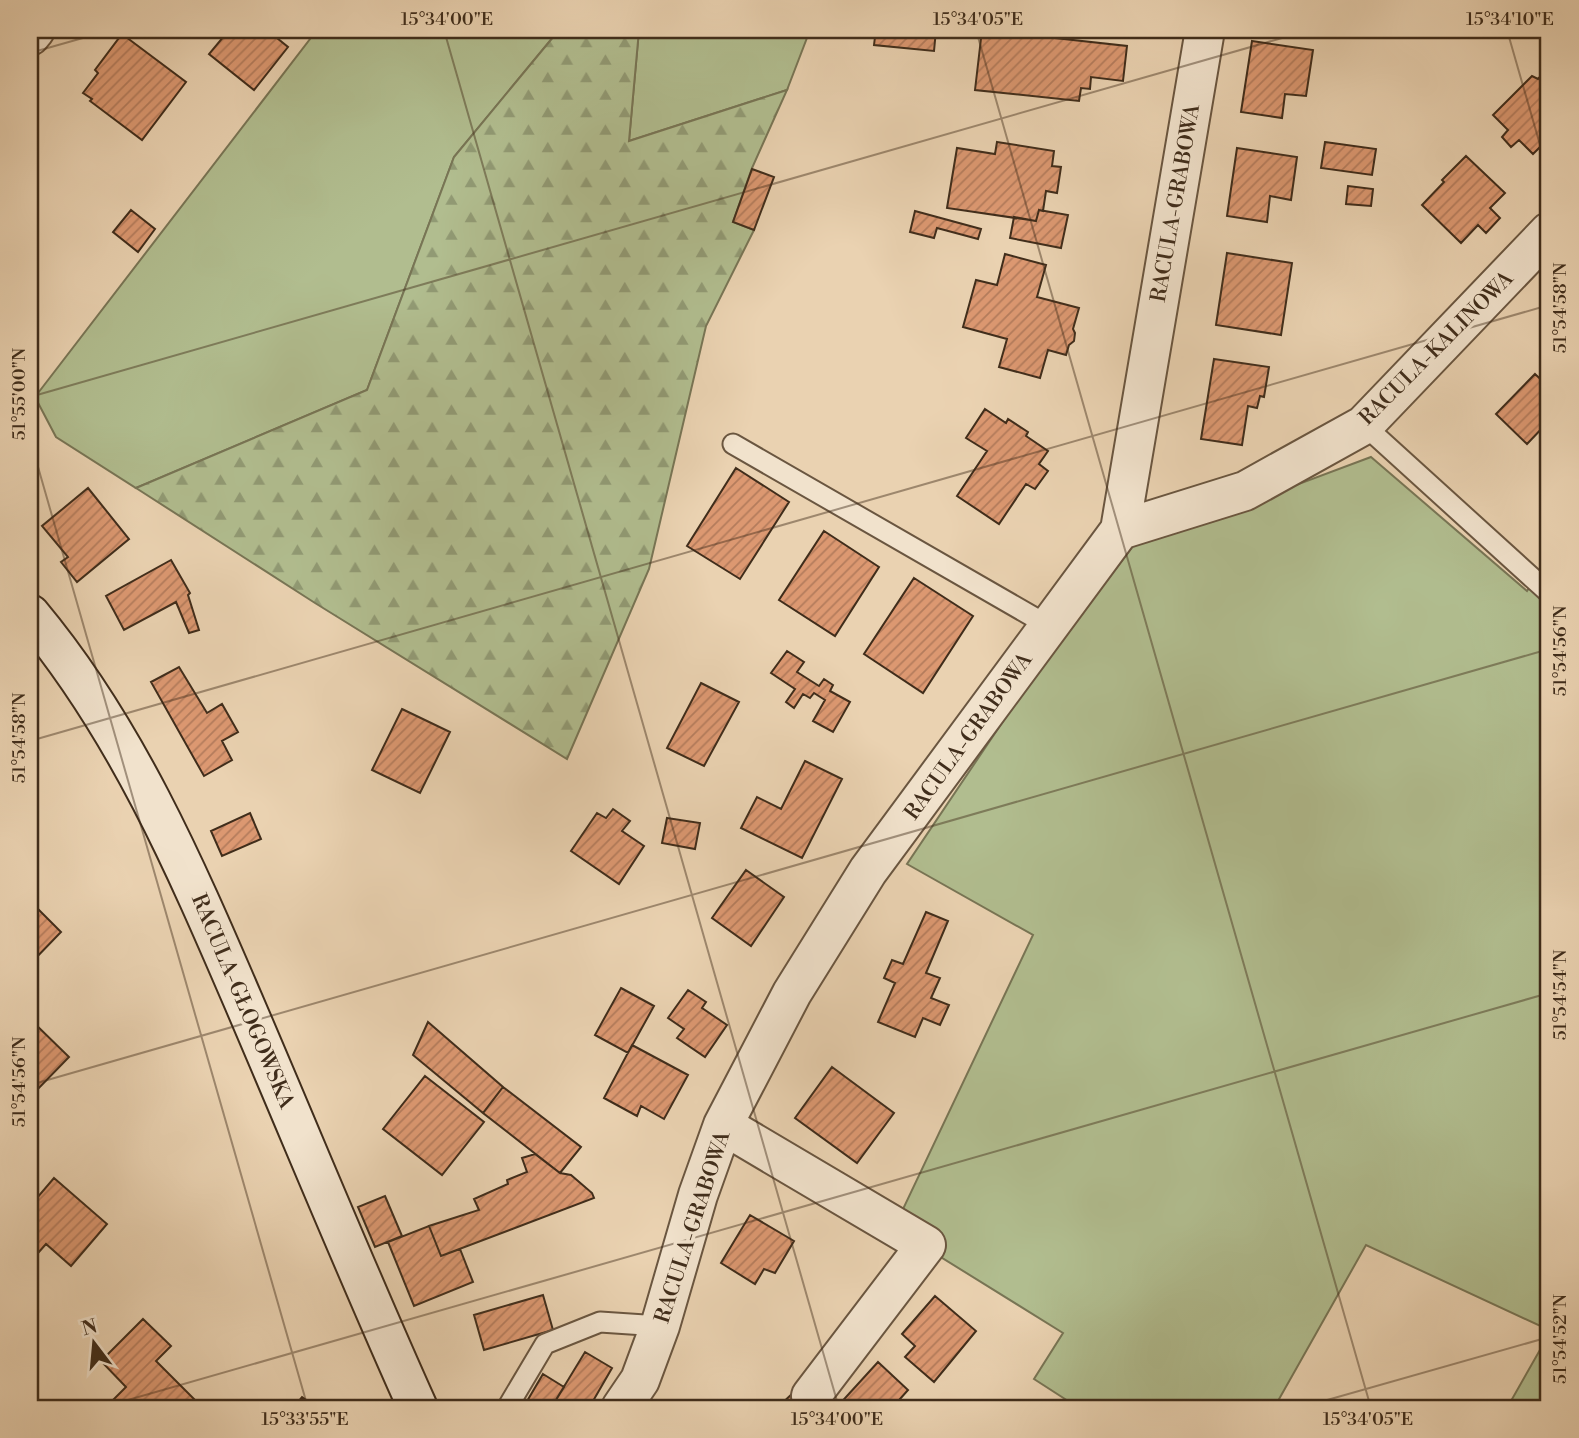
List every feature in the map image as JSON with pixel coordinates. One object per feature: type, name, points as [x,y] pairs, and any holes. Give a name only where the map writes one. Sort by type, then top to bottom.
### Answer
[{"type":"street","points":[[30,36],[35,30]]},
{"type":"street","name":"RACULA-GRABOWA","points":[[621,1408],[640,1380],[660,1326],[698,1195],[723,1125],[792,993],[868,871],[1120,530],[1205,30]]},
{"type":"street","name":"RACULA-KALINOWA","points":[[1120,530],[1245,491],[1364,425],[1549,232]]},
{"type":"street","name":"RACULA-GŁOGOWSKA","points":[[30,614],[61,651],[98,705],[162,818],[210,922],[418,1408]]},
{"type":"street","points":[[723,1125],[926,1245],[811,1396]]},
{"type":"lane","points":[[1364,425],[1549,593]]},
{"type":"lane","points":[[733,444],[1049,626]]},
{"type":"lane","points":[[508,1408],[545,1344],[600,1322],[660,1326]]},
{"type":"green space","points":[[317,30],[559,30],[454,157],[367,390],[136,488],[56,437],[35,397]]},
{"type":"green space","points":[[559,30],[639,30],[629,141],[787,90],[752,168],[733,222],[754,230],[706,326],[649,569],[567,759],[136,488],[367,390],[454,157]]},
{"type":"green space","points":[[639,30],[810,30],[787,90],[629,141]]},
{"type":"green space","points":[[1371,457],[1527,591],[1543,568],[1549,575],[1549,1330],[1366,1245],[1274,1408],[1079,1408],[1034,1379],[1063,1333],[894,1228],[1033,935],[907,864],[1026,687],[1133,546]]},
{"type":"green space","points":[[1549,1334],[1549,1408],[1507,1408]]},
{"type":"building","points":[[229,30],[267,30],[288,47],[254,90],[209,54]]},
{"type":"building","points":[[865,30],[936,30],[934,51],[874,45],[875,37],[865,36]]},
{"type":"building","points":[[982,30],[1127,46],[1123,81],[1091,77],[1090,89],[1081,88],[1079,101],[975,90]]},
{"type":"building","points":[[122,34],[186,82],[142,140],[83,93],[98,73],[95,70]]},
{"type":"building","points":[[1252,41],[1313,50],[1306,96],[1285,94],[1282,118],[1241,112]]},
{"type":"building","points":[[1547,69],[1549,138],[1533,154],[1519,140],[1511,147],[1502,137],[1508,130],[1493,115],[1532,76],[1538,79]]},
{"type":"building","points":[[997,142],[1054,151],[1052,166],[1061,167],[1057,193],[1046,191],[1043,211],[1039,210],[1036,221],[947,208],[957,148],[995,154]]},
{"type":"building","points":[[1325,142],[1376,149],[1372,175],[1321,168]]},
{"type":"building","points":[[1237,148],[1297,157],[1291,200],[1270,196],[1267,222],[1227,216]]},
{"type":"building","points":[[1466,156],[1505,193],[1490,208],[1500,218],[1486,233],[1478,225],[1461,243],[1422,205]]},
{"type":"building","points":[[752,169],[774,177],[754,230],[733,222]]},
{"type":"building","points":[[1348,186],[1373,189],[1371,206],[1346,204]]},
{"type":"building","points":[[131,210],[155,229],[138,252],[113,232]]},
{"type":"building","points":[[1039,210],[1068,215],[1061,248],[1010,238],[1014,217],[1036,221]]},
{"type":"building","points":[[915,211],[981,229],[978,239],[937,228],[934,238],[910,232]]},
{"type":"building","points":[[1227,253],[1292,263],[1281,335],[1216,325]]},
{"type":"building","points":[[1005,254],[1046,265],[1037,297],[1079,308],[1073,329],[1074,341],[1069,345],[1066,355],[1048,350],[1040,378],[999,367],[1007,339],[963,327],[976,280],[997,285]]},
{"type":"building","points":[[1214,359],[1269,367],[1264,397],[1260,396],[1257,408],[1248,406],[1242,445],[1201,439]]},
{"type":"building","points":[[1535,374],[1549,387],[1549,425],[1547,423],[1527,444],[1496,414]]},
{"type":"building","points":[[985,409],[1006,423],[1008,419],[1028,432],[1026,436],[1048,451],[1039,464],[1048,471],[1035,489],[1026,484],[999,524],[957,496],[987,451],[966,438]]},
{"type":"building","points":[[736,468],[789,502],[740,579],[687,546]]},
{"type":"building","points":[[88,488],[129,539],[77,582],[61,562],[68,557],[42,526]]},
{"type":"building","points":[[824,531],[879,567],[835,636],[779,600]]},
{"type":"building","points":[[171,560],[190,593],[188,595],[199,630],[189,633],[176,602],[124,630],[106,596]]},
{"type":"building","points":[[914,578],[973,616],[923,693],[864,654]]},
{"type":"building","points":[[787,651],[804,662],[797,672],[819,686],[824,679],[833,685],[830,691],[850,702],[833,732],[813,721],[825,700],[814,693],[810,698],[803,694],[794,708],[786,702],[795,689],[771,673]]},
{"type":"building","points":[[179,667],[207,713],[222,704],[238,732],[222,741],[232,760],[204,776],[151,682]]},
{"type":"building","points":[[701,683],[739,702],[704,766],[667,748]]},
{"type":"building","points":[[402,709],[450,732],[420,793],[372,770]]},
{"type":"building","points":[[805,761],[842,779],[802,858],[741,828],[757,797],[781,809]]},
{"type":"building","points":[[613,809],[630,821],[622,831],[644,846],[619,884],[571,851],[597,813],[606,818]]},
{"type":"building","points":[[250,813],[261,839],[222,856],[211,831]]},
{"type":"building","points":[[667,818],[700,823],[695,849],[662,843]]},
{"type":"building","points":[[746,870],[784,897],[751,946],[712,918]]},
{"type":"building","points":[[30,901],[61,932],[30,964]]},
{"type":"building","points":[[926,912],[948,921],[926,973],[940,978],[931,998],[949,1005],[940,1025],[923,1018],[915,1037],[878,1022],[895,983],[884,978],[892,960],[903,964]]},
{"type":"building","points":[[621,988],[654,1006],[628,1053],[595,1035]]},
{"type":"building","points":[[688,990],[706,1002],[702,1008],[727,1025],[705,1057],[677,1038],[684,1029],[668,1018]]},
{"type":"building","points":[[30,1019],[69,1057],[34,1093],[30,1088]]},
{"type":"building","points":[[428,1022],[503,1087],[483,1113],[413,1055]]},
{"type":"building","points":[[632,1045],[688,1075],[664,1119],[641,1106],[637,1116],[604,1098]]},
{"type":"building","points":[[832,1067],[894,1113],[857,1163],[795,1118]]},
{"type":"building","points":[[425,1076],[484,1122],[442,1175],[383,1129]]},
{"type":"building","points":[[503,1087],[581,1147],[560,1173],[483,1113]]},
{"type":"building","points":[[535,1154],[560,1173],[571,1175],[592,1193],[594,1198],[441,1256],[429,1226],[479,1210],[474,1199],[527,1172],[522,1158]]},
{"type":"building","points":[[54,1178],[107,1224],[71,1266],[46,1244],[30,1262],[30,1206]]},
{"type":"building","points":[[385,1196],[402,1236],[375,1247],[358,1207]]},
{"type":"building","points":[[750,1215],[794,1241],[775,1273],[764,1269],[755,1284],[721,1263]]},
{"type":"building","points":[[429,1226],[441,1256],[460,1249],[473,1282],[414,1306],[388,1242]]},
{"type":"building","points":[[543,1295],[553,1330],[484,1350],[474,1315]]},
{"type":"building","points":[[935,1296],[976,1331],[934,1382],[905,1357],[915,1346],[902,1334]]},
{"type":"building","points":[[143,1319],[171,1346],[156,1361],[203,1408],[105,1408],[126,1387],[101,1361]]},
{"type":"building","points":[[585,1352],[612,1368],[589,1408],[551,1408]]},
{"type":"building","points":[[878,1362],[908,1390],[892,1408],[836,1408]]},
{"type":"building","points":[[543,1374],[564,1387],[551,1408],[523,1408]]},
{"type":"building","points":[[793,1393],[807,1408],[777,1408]]},
{"type":"building","points":[[302,1397],[317,1408],[293,1408]]}]
